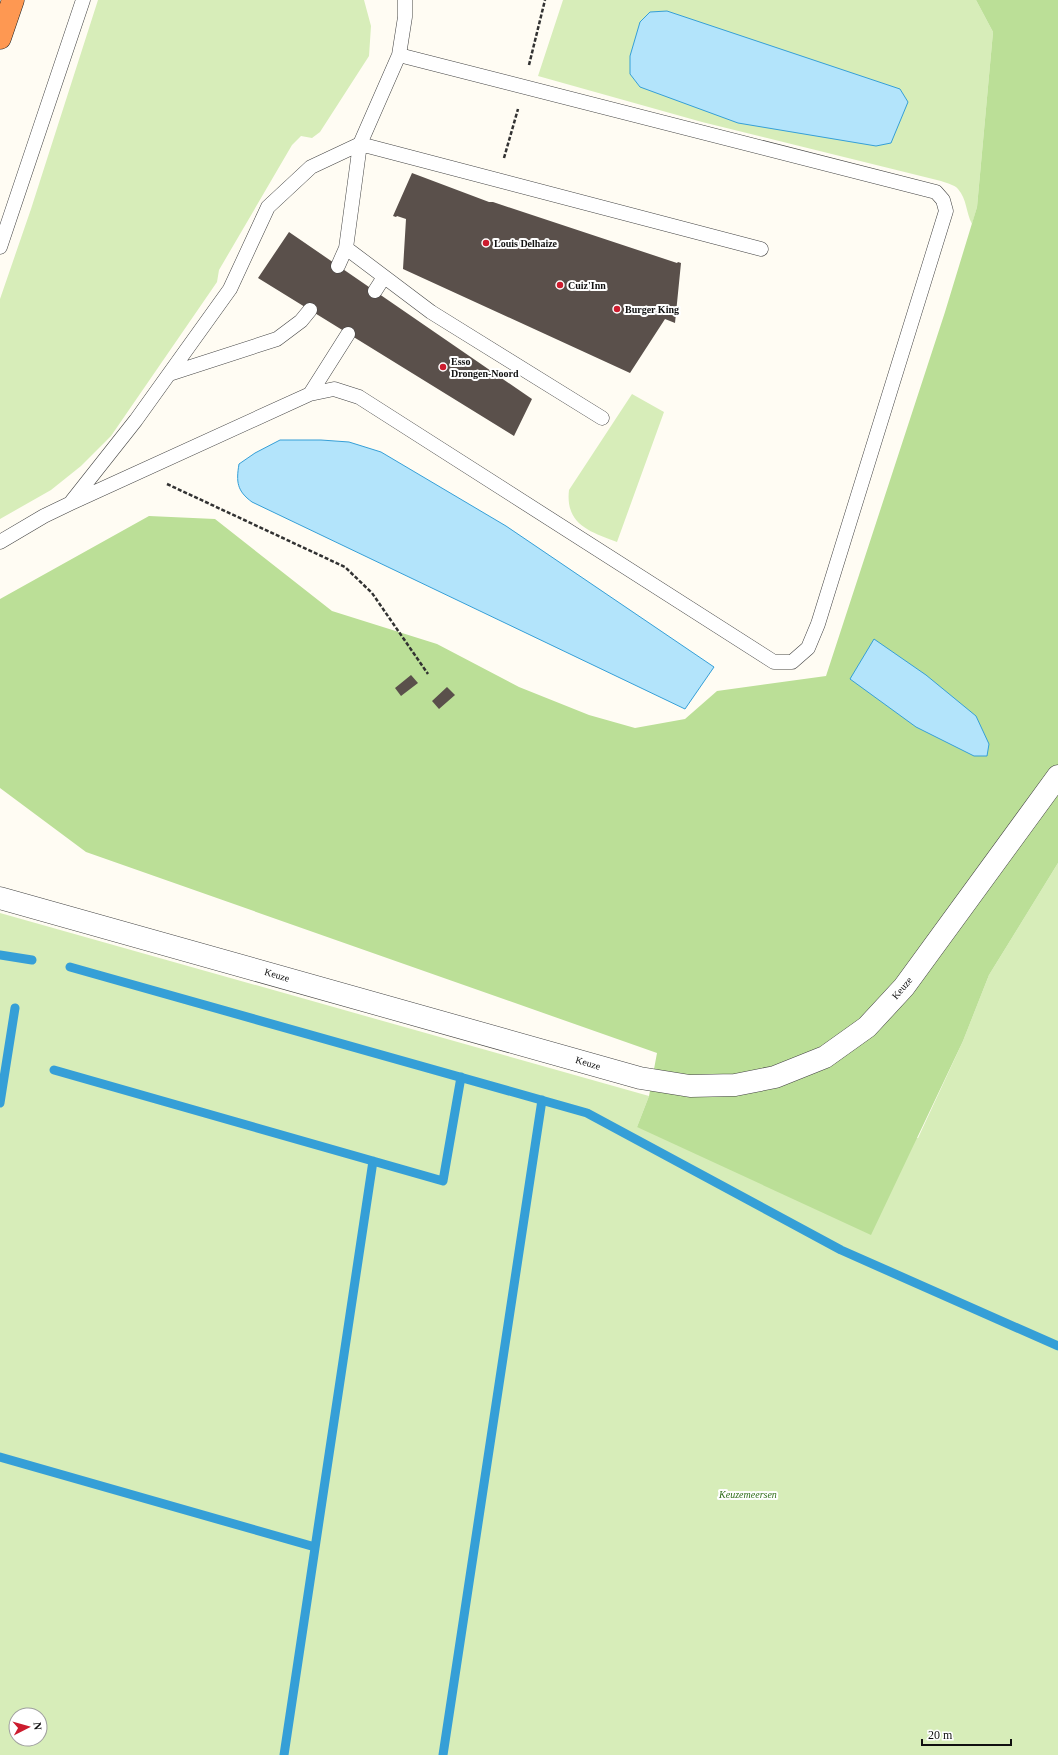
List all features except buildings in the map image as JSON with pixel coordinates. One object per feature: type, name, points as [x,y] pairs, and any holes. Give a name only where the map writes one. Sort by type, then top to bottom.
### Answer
[{"type":"highway","points":[[0,38],[13,0]]},
{"type":"street","name":"Keuze","points":[[0,898],[640,1078],[690,1086],[735,1085],[775,1077],[825,1057],[867,1027],[904,987],[1058,776]]},
{"type":"lane","points":[[0,247],[83,0]]},
{"type":"lane","points":[[338,266],[346,248],[360,144],[398,55],[405,17],[405,0]]},
{"type":"lane","points":[[0,542],[44,516],[140,471],[310,394],[334,389],[360,397],[774,662],[792,662],[808,648],[818,624],[946,210],[943,200],[936,192],[398,55]]},
{"type":"lane","points":[[71,503],[136,420],[230,289],[268,207],[311,167],[360,144],[761,249]]},
{"type":"lane","points":[[346,248],[431,312],[602,418]]},
{"type":"lane","points":[[375,292],[384,277]]},
{"type":"lane","points":[[169,374],[277,339],[302,321],[310,310]]},
{"type":"lane","points":[[310,394],[348,334]]},
{"type":"path","points":[[140,471],[345,567],[372,593],[428,674]]},
{"type":"green space","points":[[98,0],[364,0],[371,26],[369,56],[320,132],[312,138],[301,136],[292,145],[219,270],[217,282],[111,436],[81,466],[51,490],[0,519],[0,299],[31,209]]},
{"type":"green space","points":[[563,0],[976,0],[993,32],[977,207],[972,224],[961,193],[955,186],[950,184],[702,122],[538,76]]},
{"type":"green space","points":[[976,0],[1058,0],[1058,863],[989,975],[963,1041],[871,1235],[637,1127],[649,1096],[657,1053],[86,852],[0,788],[0,599],[149,516],[215,519],[332,611],[437,644],[519,687],[589,715],[635,728],[685,719],[717,691],[826,676],[945,312],[977,207],[993,32]]},
{"type":"green space","points":[[632,394],[664,412],[617,542],[589,530],[575,519],[569,502],[569,490]]},
{"type":"green space","name":"Keuzemeersen","points":[[1058,863],[1058,1755],[0,1755],[0,913],[649,1096],[637,1127],[918,1138],[963,1041],[989,975]]},
{"type":"water","points":[[667,11],[900,89],[908,102],[891,143],[876,146],[738,123],[640,87],[630,74],[630,56],[640,22],[650,12]]},
{"type":"water","points":[[280,440],[349,442],[381,452],[506,526],[714,667],[685,709],[252,502],[243,494],[239,486],[239,464],[255,453]]},
{"type":"water","points":[[874,639],[926,675],[976,716],[989,744],[987,756],[974,756],[916,727],[850,679]]},
{"type":"waterway","points":[[0,955],[32,960]]},
{"type":"waterway","points":[[70,967],[587,1113],[841,1250],[1058,1346]]},
{"type":"waterway","points":[[0,1103],[15,1008]]},
{"type":"waterway","points":[[54,1070],[443,1181],[461,1077]]},
{"type":"waterway","points":[[443,1755],[542,1100]]},
{"type":"waterway","points":[[284,1755],[373,1161]]},
{"type":"waterway","points":[[0,1457],[315,1547]]},
{"type":"place","name":"Louis Delhaize","points":[[486,243]]},
{"type":"place","name":"Cuiz'Inn","points":[[560,285]]},
{"type":"place","name":"Burger King","points":[[617,309]]},
{"type":"place","name":"Esso Drongen-Noord","points":[[443,367]]}]
